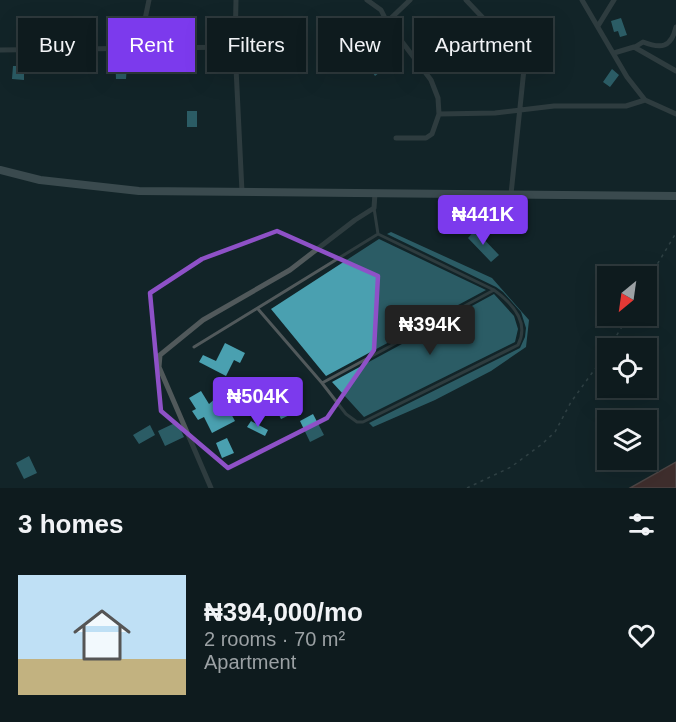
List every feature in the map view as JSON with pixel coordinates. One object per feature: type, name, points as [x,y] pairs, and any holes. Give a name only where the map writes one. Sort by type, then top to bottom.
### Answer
[{"type":"main road","points":[[0,170],[40,180],[139,191],[676,196]]},
{"type":"street","points":[[145,18],[149,0]]},
{"type":"street","points":[[236,0],[236,18]]},
{"type":"street","points":[[367,0],[381,10],[385,18]]},
{"type":"street","points":[[391,18],[410,0]]},
{"type":"street","points":[[466,0],[520,57],[524,69],[511,194]]},
{"type":"street","points":[[582,0],[627,77],[645,100],[676,114]]},
{"type":"street","points":[[598,26],[614,0]]},
{"type":"street","points":[[614,53],[635,47],[643,42],[654,46],[666,45],[674,38],[676,27]]},
{"type":"street","points":[[396,138],[426,138],[435,129],[440,114],[438,98],[431,80],[402,42]]},
{"type":"street","points":[[635,47],[676,71]]},
{"type":"street","points":[[0,50],[108,48]]},
{"type":"street","points":[[237,72],[242,192]]},
{"type":"street","points":[[440,114],[495,113],[554,106],[626,106],[645,100]]},
{"type":"street","points":[[211,488],[159,367],[160,356],[203,320],[290,270],[374,208],[375,193]]},
{"type":"lane","points":[[374,208],[378,234]]},
{"type":"lane","points":[[258,309],[351,419],[357,422],[363,422],[518,345],[522,337],[523,326],[509,303],[494,290],[378,234]]},
{"type":"lane","points":[[194,347],[378,234]]},
{"type":"lane","points":[[322,383],[494,290]]},
{"type":"path","points":[[656,266],[676,233]]},
{"type":"path","points":[[467,488],[511,467],[555,432],[571,402],[597,365]]},
{"type":"highlighted area","points":[[277,231],[378,276],[374,350],[327,418],[228,468],[161,411],[150,293],[202,259]]},
{"type":"shaded area","points":[[676,462],[676,488],[630,488]]},
{"type":"building","points":[[621,18],[627,35],[620,37],[618,31],[614,32],[611,21]]},
{"type":"building","points":[[13,66],[18,66],[18,72],[24,72],[24,80],[12,79]]},
{"type":"building","points":[[612,69],[619,75],[610,87],[603,82]]},
{"type":"building","points":[[116,72],[126,72],[126,79],[116,79]]},
{"type":"building","points":[[187,111],[197,111],[197,127],[187,127]]},
{"type":"building","points":[[475,230],[499,255],[491,262],[468,238]]},
{"type":"building","points":[[391,232],[492,278],[529,320],[526,347],[491,371],[435,400],[373,427],[369,423],[520,348],[526,328],[521,312],[496,287],[387,234]]},
{"type":"building","points":[[379,239],[486,290],[326,376],[271,309]]},
{"type":"building","points":[[494,294],[514,316],[518,329],[515,342],[364,417],[332,382]]},
{"type":"building","points":[[225,343],[245,353],[240,363],[234,360],[226,376],[199,362],[203,355],[216,361]]},
{"type":"building","points":[[201,391],[209,404],[217,397],[235,421],[212,433],[204,417],[198,420],[192,411],[196,409],[189,398]]},
{"type":"building","points":[[284,392],[294,413],[281,419],[271,398]]},
{"type":"building","points":[[313,414],[324,435],[310,442],[300,421]]},
{"type":"building","points":[[251,421],[268,430],[265,436],[247,427]]},
{"type":"building","points":[[177,422],[184,437],[165,446],[158,431]]},
{"type":"building","points":[[150,425],[155,435],[139,444],[133,435]]},
{"type":"building","points":[[227,438],[234,453],[222,458],[216,443]]},
{"type":"building","points":[[29,456],[37,473],[24,479],[16,463]]}]
